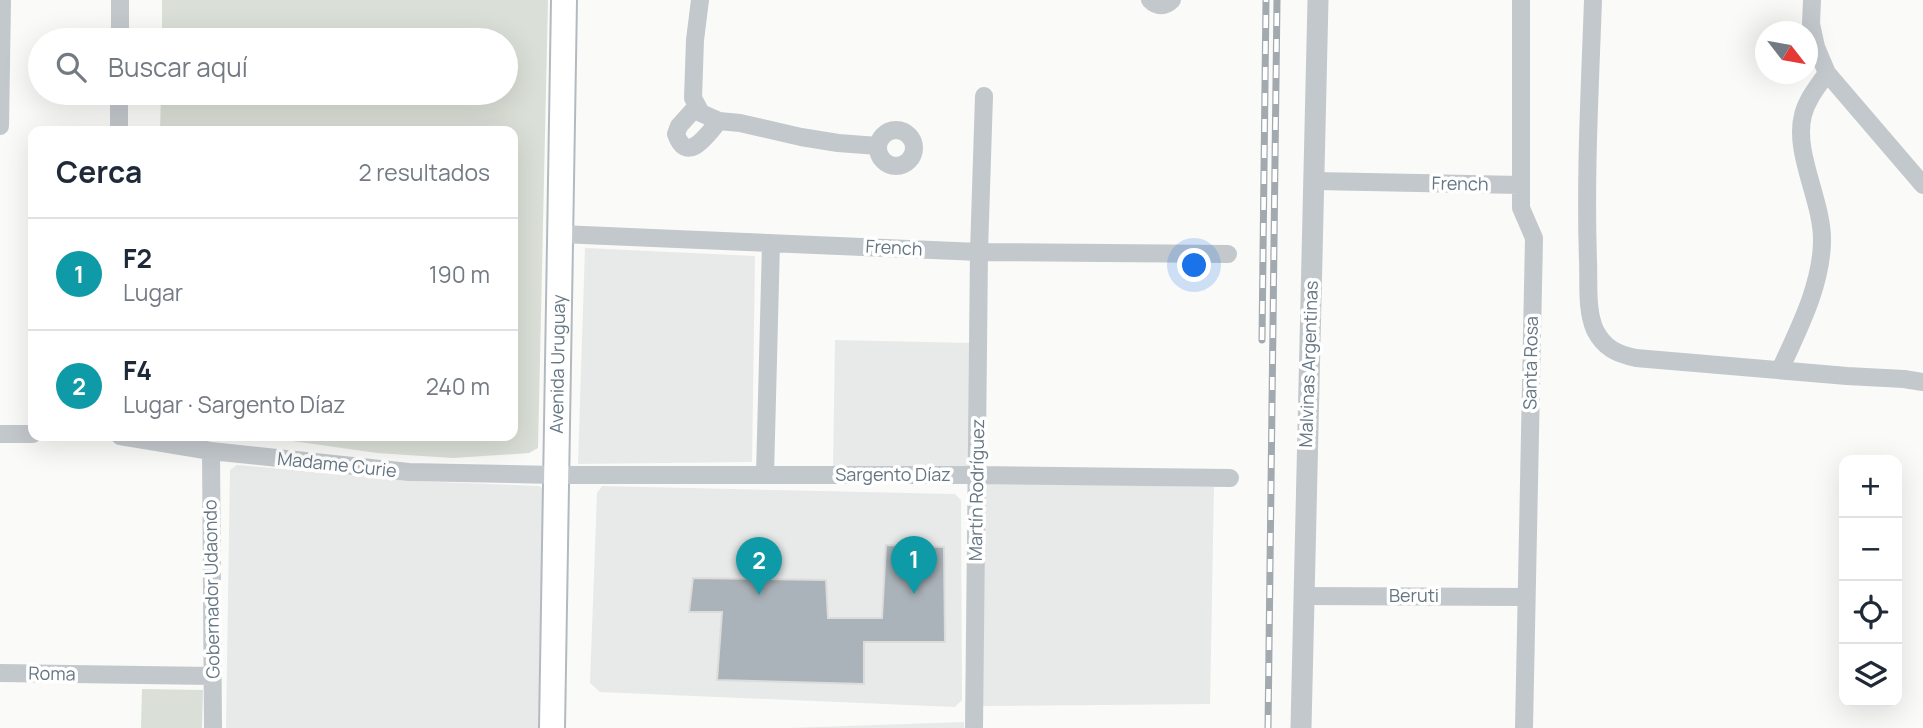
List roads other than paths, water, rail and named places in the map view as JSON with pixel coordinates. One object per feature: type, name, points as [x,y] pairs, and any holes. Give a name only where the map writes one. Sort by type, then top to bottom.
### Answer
[{"type":"main road","name":"Avenida Uruguay","points":[[552,728],[564,0]]},
{"type":"street","points":[[0,126],[2,0]]},
{"type":"street","points":[[120,0],[120,28]]},
{"type":"street","points":[[700,0],[695,40],[693,98],[701,113],[719,121],[838,143],[878,146]]},
{"type":"street","points":[[1150,0],[1161,6],[1172,0]]},
{"type":"street","name":"Malvinas Argentinas","points":[[1301,728],[1318,0]]},
{"type":"street","name":"Santa Rosa","points":[[1521,0],[1521,208],[1534,239],[1524,728]]},
{"type":"street","points":[[1593,0],[1586,207],[1589,304],[1594,327],[1604,345],[1617,354],[1636,358],[1923,382]]},
{"type":"street","points":[[1812,0],[1811,24],[1816,47],[1827,73],[1923,185]]},
{"type":"street","points":[[1780,370],[1816,281],[1822,246],[1819,209],[1801,132],[1809,98],[1827,73]]},
{"type":"street","name":"Martín Rodríguez","points":[[974,728],[979,252],[984,96]]},
{"type":"street","points":[[119,105],[119,126]]},
{"type":"street","points":[[697,106],[676,134],[681,145],[688,148],[701,142],[719,121]]},
{"type":"street","name":"French","points":[[1315,181],[1521,185]]},
{"type":"street","name":"French","points":[[560,234],[979,252],[1228,254]]},
{"type":"street","points":[[765,475],[771,243]]},
{"type":"street","points":[[0,434],[28,434]]},
{"type":"street","name":"Madame Curie","points":[[150,441],[211,451],[409,472],[556,475]]},
{"type":"street","name":"Gobernador Udaondo","points":[[211,451],[213,728]]},
{"type":"street","name":"Sargento Díaz","points":[[556,475],[1230,478]]},
{"type":"street","name":"Beruti","points":[[1303,596],[1525,597]]},
{"type":"street","name":"Roma","points":[[0,673],[213,676]]},
{"type":"railway","points":[[1262,340],[1266,0]]},
{"type":"railway","points":[[1268,728],[1277,0]]},
{"type":"place","name":"F2","points":[[914,594]]},
{"type":"place","name":"F4","points":[[759,595]]}]
